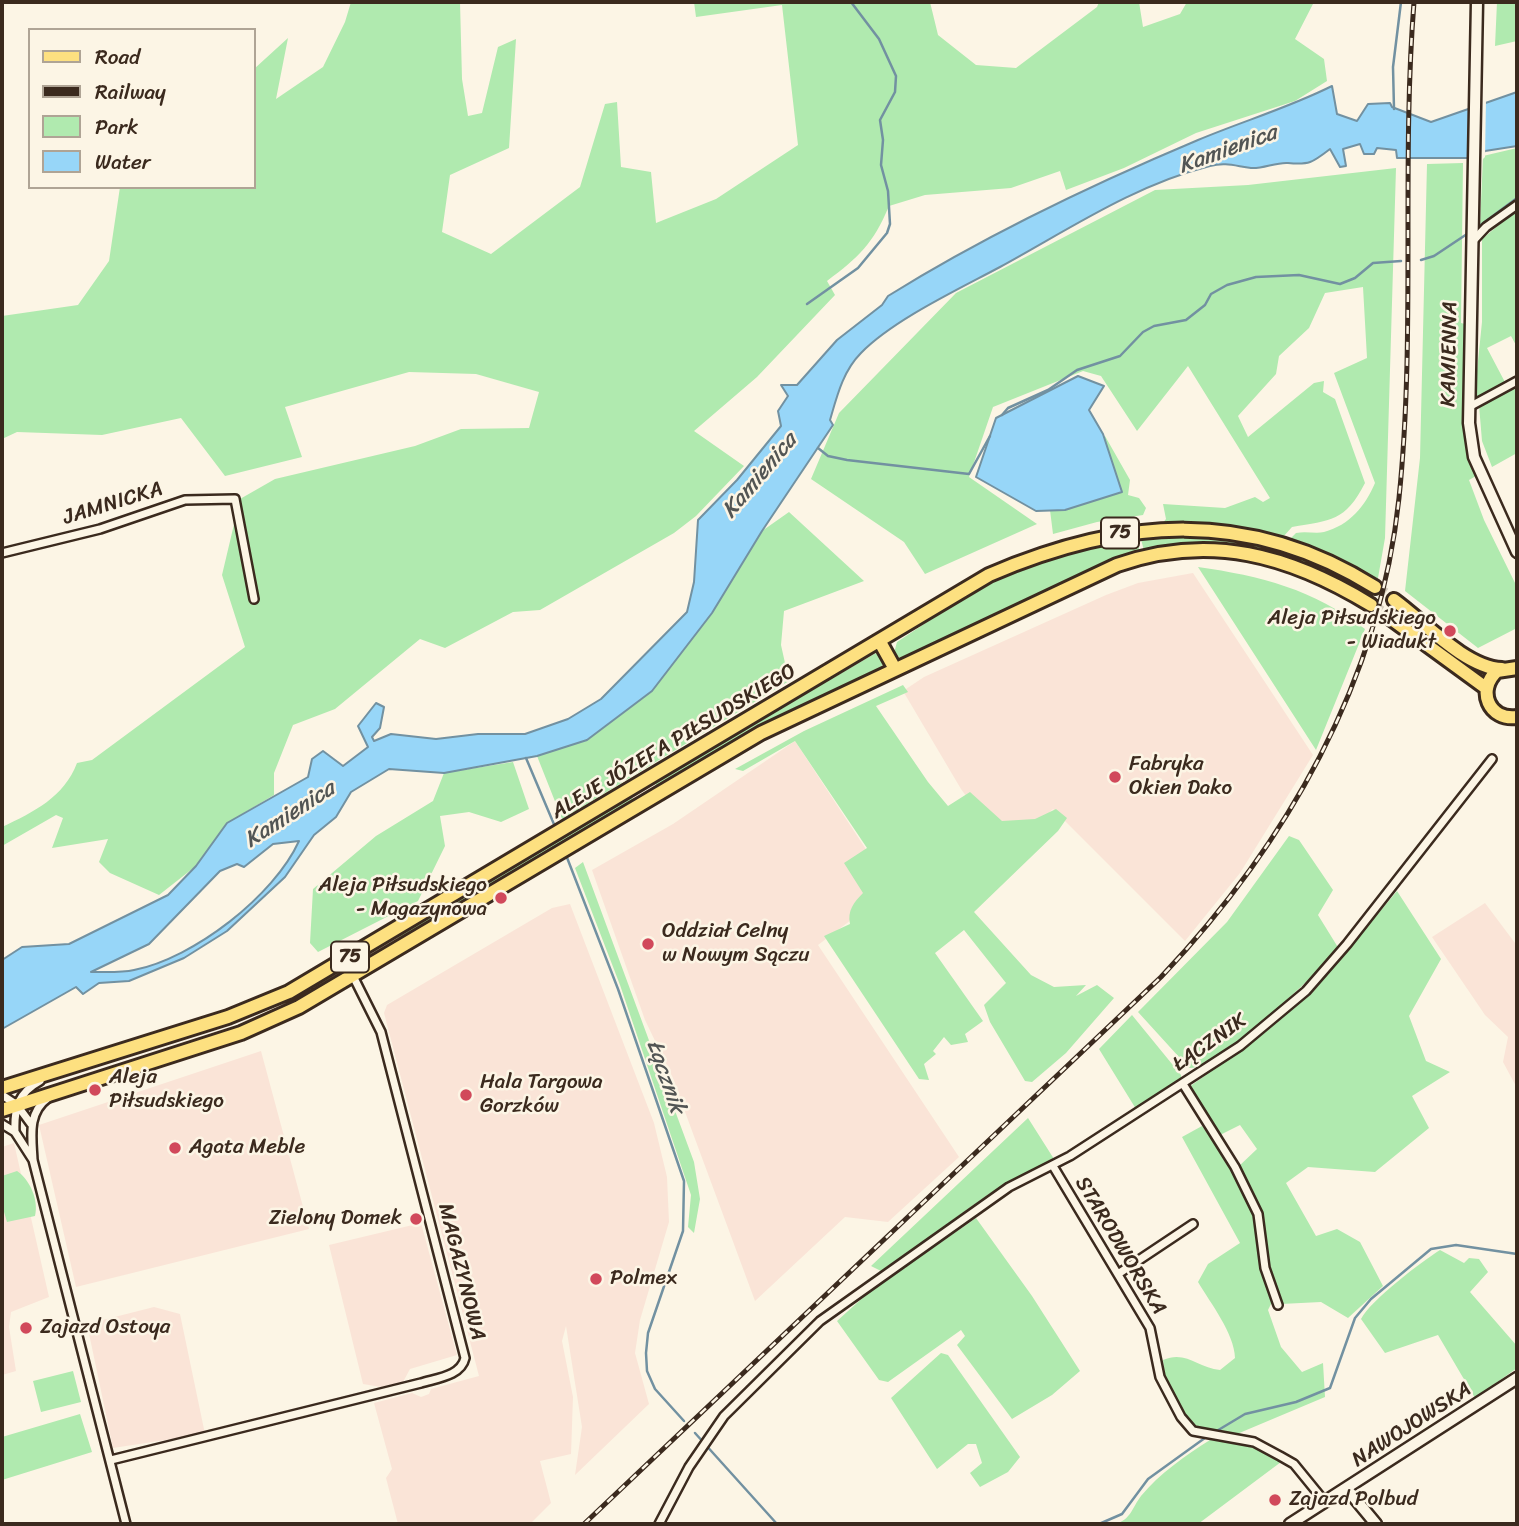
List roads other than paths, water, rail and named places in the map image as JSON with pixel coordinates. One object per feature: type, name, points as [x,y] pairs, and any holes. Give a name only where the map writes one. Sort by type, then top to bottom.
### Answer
[{"type":"main road","name":"ALEJE JÓZEFA PIŁSUDSKIEGO","points":[[2,1088],[228,1017],[289,992],[989,575],[1072,543],[1136,531],[1185,529],[1221,532],[1284,544],[1329,561],[1375,587]]},
{"type":"main road","name":"ALEJE JÓZEFA PIŁSUDSKIEGO","points":[[2,1110],[241,1033],[299,1007],[761,733],[1117,565],[1169,550],[1221,550],[1289,564],[1325,579],[1371,605]]},
{"type":"main road","points":[[1394,600],[1473,661],[1490,669],[1517,668]]},
{"type":"main road","points":[[1390,618],[1486,688]]},
{"type":"main road","points":[[880,642],[895,669]]},
{"type":"main road","points":[[1502,669],[1493,674],[1486,688],[1490,707],[1498,714],[1516,718]]},
{"type":"main road","points":[[387,935],[395,950]]},
{"type":"main road","points":[[146,1043],[151,1062]]},
{"type":"street","name":"KAMIENNA","points":[[1477,2],[1469,407],[1475,457],[1517,552]]},
{"type":"street","points":[[1472,242],[1486,227],[1517,205]]},
{"type":"street","points":[[1469,407],[1516,385]]},
{"type":"street","name":"JAMNICKA","points":[[2,553],[100,529],[185,500],[235,499],[254,598]]},
{"type":"street","name":"KAMIENNA","points":[[1503,519],[1517,538]]},
{"type":"street","name":"ŁĄCZNIK","points":[[659,1524],[701,1449],[724,1416],[820,1321],[1009,1187],[1052,1166],[1240,1046],[1306,991],[1492,760]]},
{"type":"street","name":"MAGAZYNOWA","points":[[111,1460],[421,1383],[456,1372],[463,1366],[465,1358],[381,1031],[355,974],[345,960]]},
{"type":"street","points":[[15,1132],[17,1105],[27,1087],[55,1071]]},
{"type":"street","points":[[1183,1084],[1235,1167],[1258,1214],[1265,1268],[1278,1304]]},
{"type":"street","name":"ALEJE JÓZEFA PIŁSUDSKIEGO","points":[[32,1124],[44,1101],[61,1091]]},
{"type":"street","points":[[2,1095],[17,1105],[32,1124],[33,1160],[126,1524]]},
{"type":"street","points":[[2,1124],[15,1132],[33,1160]]},
{"type":"street","name":"STARODWORSKA","points":[[1052,1166],[1150,1328],[1160,1377],[1181,1417],[1193,1432],[1254,1442],[1287,1460],[1325,1502]]},
{"type":"street","points":[[1118,1274],[1193,1224]]},
{"type":"street","name":"NAWOJOWSKA","points":[[1290,1524],[1517,1378]]},
{"type":"street","points":[[1347,1489],[1376,1524]]},
{"type":"water","name":"Kamienica","points":[[1332,86],[1337,114],[1357,121],[1368,104],[1390,103],[1392,107],[1431,122],[1517,92],[1517,146],[1485,151],[1480,158],[1397,158],[1396,150],[1377,148],[1374,154],[1364,154],[1360,144],[1343,149],[1346,166],[1340,167],[1330,149],[1306,163],[1283,163],[1256,168],[1226,164],[1210,166],[1182,174],[1128,197],[927,306],[874,341],[855,360],[838,393],[830,420],[833,425],[762,531],[712,613],[652,691],[587,740],[537,756],[444,773],[389,769],[351,792],[336,817],[314,835],[285,877],[227,931],[184,958],[129,981],[99,983],[83,994],[76,987],[2,1029],[2,960],[22,947],[69,944],[168,895],[196,866],[227,823],[308,777],[312,759],[323,751],[343,766],[368,747],[358,726],[376,703],[384,707],[380,728],[372,737],[374,741],[391,734],[436,739],[478,734],[525,734],[568,719],[601,699],[687,612],[694,582],[698,520],[737,480],[781,426],[778,411],[788,396],[781,385],[797,385],[837,340],[882,305],[888,296],[963,252],[1079,193],[1198,140]],"holes":[[[299,841],[287,862],[252,903],[230,922],[182,953],[134,970],[91,972],[149,944],[220,871],[237,864],[244,867],[273,844]]]},
{"type":"water","points":[[1078,376],[1104,386],[1089,410],[1103,434],[1122,492],[1065,510],[1036,511],[976,477],[996,418]]},
{"type":"waterway","points":[[807,304],[858,268],[887,233],[890,224],[888,191],[881,165],[883,140],[880,120],[895,92],[896,76],[879,39],[851,2]]},
{"type":"waterway","points":[[1394,109],[1393,67],[1401,2]]},
{"type":"waterway","points":[[1478,227],[1517,198]]},
{"type":"waterway","points":[[1421,260],[1434,256],[1467,234]]},
{"type":"waterway","points":[[1002,415],[1008,408],[1048,390],[1077,370],[1120,356],[1143,332],[1154,326],[1186,320],[1205,305],[1211,294],[1227,285],[1256,277],[1299,275],[1340,284],[1355,278],[1373,263],[1401,261]]},
{"type":"waterway","points":[[818,448],[828,456],[847,460],[969,474],[990,436]]},
{"type":"waterway","name":"Łącznik","points":[[526,758],[556,829]]},
{"type":"waterway","name":"Łącznik","points":[[566,855],[618,989],[684,1181],[683,1231],[648,1333],[646,1353],[647,1371],[655,1389],[684,1421]]},
{"type":"waterway","points":[[1215,1432],[1245,1414],[1296,1402],[1330,1388],[1355,1318],[1371,1299],[1431,1249],[1456,1245],[1517,1254]]},
{"type":"waterway","name":"Łącznik","points":[[695,1433],[777,1524]]},
{"type":"waterway","points":[[1099,1524],[1122,1514],[1148,1479],[1209,1435]]},
{"type":"tunnel","points":[[1375,587],[1394,600]]},
{"type":"tunnel","points":[[1371,605],[1390,618]]},
{"type":"railway","points":[[584,1524],[1161,977],[1206,926],[1248,872],[1286,816],[1320,757],[1348,695],[1371,631],[1388,566],[1399,498],[1407,375],[1410,64],[1414,2]]},
{"type":"place","name":"Aleja Piłsudskiego - Wiadukt","points":[[1450,631]]},
{"type":"place","name":"Fabryka Okien Dako","points":[[1115,777]]},
{"type":"place","name":"Aleja Piłsudskiego - Magazynowa","points":[[501,898]]},
{"type":"place","name":"Oddział Celny w Nowym Sączu","points":[[648,944]]},
{"type":"place","name":"Aleja Piłsudskiego","points":[[95,1090]]},
{"type":"place","name":"Hala Targowa Gorzków","points":[[466,1095]]},
{"type":"place","name":"Agata Meble","points":[[175,1148]]},
{"type":"place","name":"Zielony Domek","points":[[416,1219]]},
{"type":"place","name":"Polmex","points":[[596,1279]]},
{"type":"place","name":"Zajazd Ostoya","points":[[26,1328]]},
{"type":"place","name":"Zajazd Polbud","points":[[1275,1500]]}]
